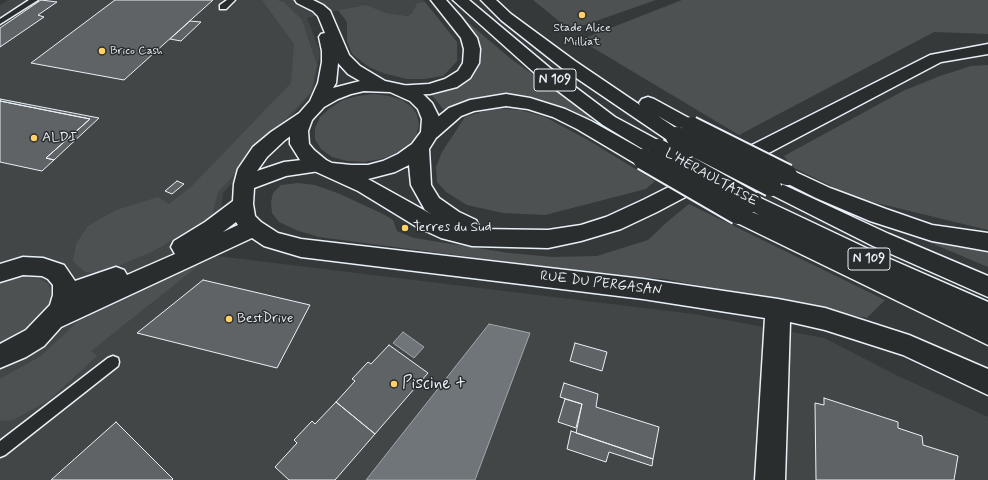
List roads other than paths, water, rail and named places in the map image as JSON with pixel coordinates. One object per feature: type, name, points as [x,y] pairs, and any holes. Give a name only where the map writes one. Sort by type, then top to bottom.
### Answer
[{"type":"main road","points":[[302,0],[318,8],[325,14],[342,57],[354,70],[380,86]]},
{"type":"main road","points":[[302,0],[312,9],[322,23],[330,51],[326,83],[318,103]]},
{"type":"main road","points":[[244,194],[248,169],[260,152],[278,136],[304,118],[318,103],[332,95],[364,86],[380,86],[402,90],[430,89],[450,83],[464,74],[471,63],[472,49],[469,38],[456,20],[438,0]]},
{"type":"main road","name":"L'HÉRAULTAISE","points":[[460,0],[544,72],[609,120],[650,154]]},
{"type":"main road","name":"L'HÉRAULTAISE","points":[[488,0],[506,17],[569,66],[683,132],[779,181],[881,240],[988,287]]},
{"type":"main road","points":[[503,0],[582,60],[646,102],[683,132]]},
{"type":"main road","points":[[304,118],[299,131],[300,144],[307,155],[326,167],[365,186],[425,221],[449,232],[472,237],[548,239],[581,233],[613,223],[650,206],[936,58],[988,49]]},
{"type":"main road","points":[[915,68],[988,58]]},
{"type":"main road","points":[[402,90],[416,97],[426,107],[431,119],[424,141],[419,166],[421,185],[432,204],[451,218],[476,229],[512,239]]},
{"type":"main road","points":[[65,295],[119,276],[186,245],[213,228],[244,194],[284,169],[326,167],[351,172],[368,172],[388,168],[405,160],[455,112],[470,106],[506,100],[530,104],[559,113],[650,154],[745,208],[988,334]]},
{"type":"main road","points":[[779,181],[824,194],[878,215],[932,232],[988,242]]},
{"type":"main road","name":"RUE DU PERGASAN","points":[[244,194],[245,219],[253,228],[272,240],[301,248],[643,289],[778,309],[825,319],[909,346],[988,382]]},
{"type":"main road","name":"L'HÉRAULTAISE","points":[[745,208],[873,261],[988,313]]},
{"type":"main road","points":[[52,320],[253,228]]},
{"type":"main road","points":[[0,272],[23,266],[44,267],[56,272],[64,282],[65,295],[60,310],[35,338],[18,349],[0,356]]},
{"type":"main road","points":[[770,480],[778,309]]},
{"type":"lane","points":[[0,22],[34,0]]},
{"type":"lane","points":[[223,7],[231,0]]},
{"type":"lane","points":[[0,450],[113,362]]},
{"type":"place","name":"Stade Alice Milliat","points":[[582,15]]},
{"type":"place","name":"Brico Cash","points":[[102,51]]},
{"type":"place","name":"ALDI","points":[[34,138]]},
{"type":"place","name":"Terres du Sud","points":[[405,228]]},
{"type":"place","name":"BestDrive","points":[[229,319]]},
{"type":"place","name":"Piscine +","points":[[394,384]]}]
